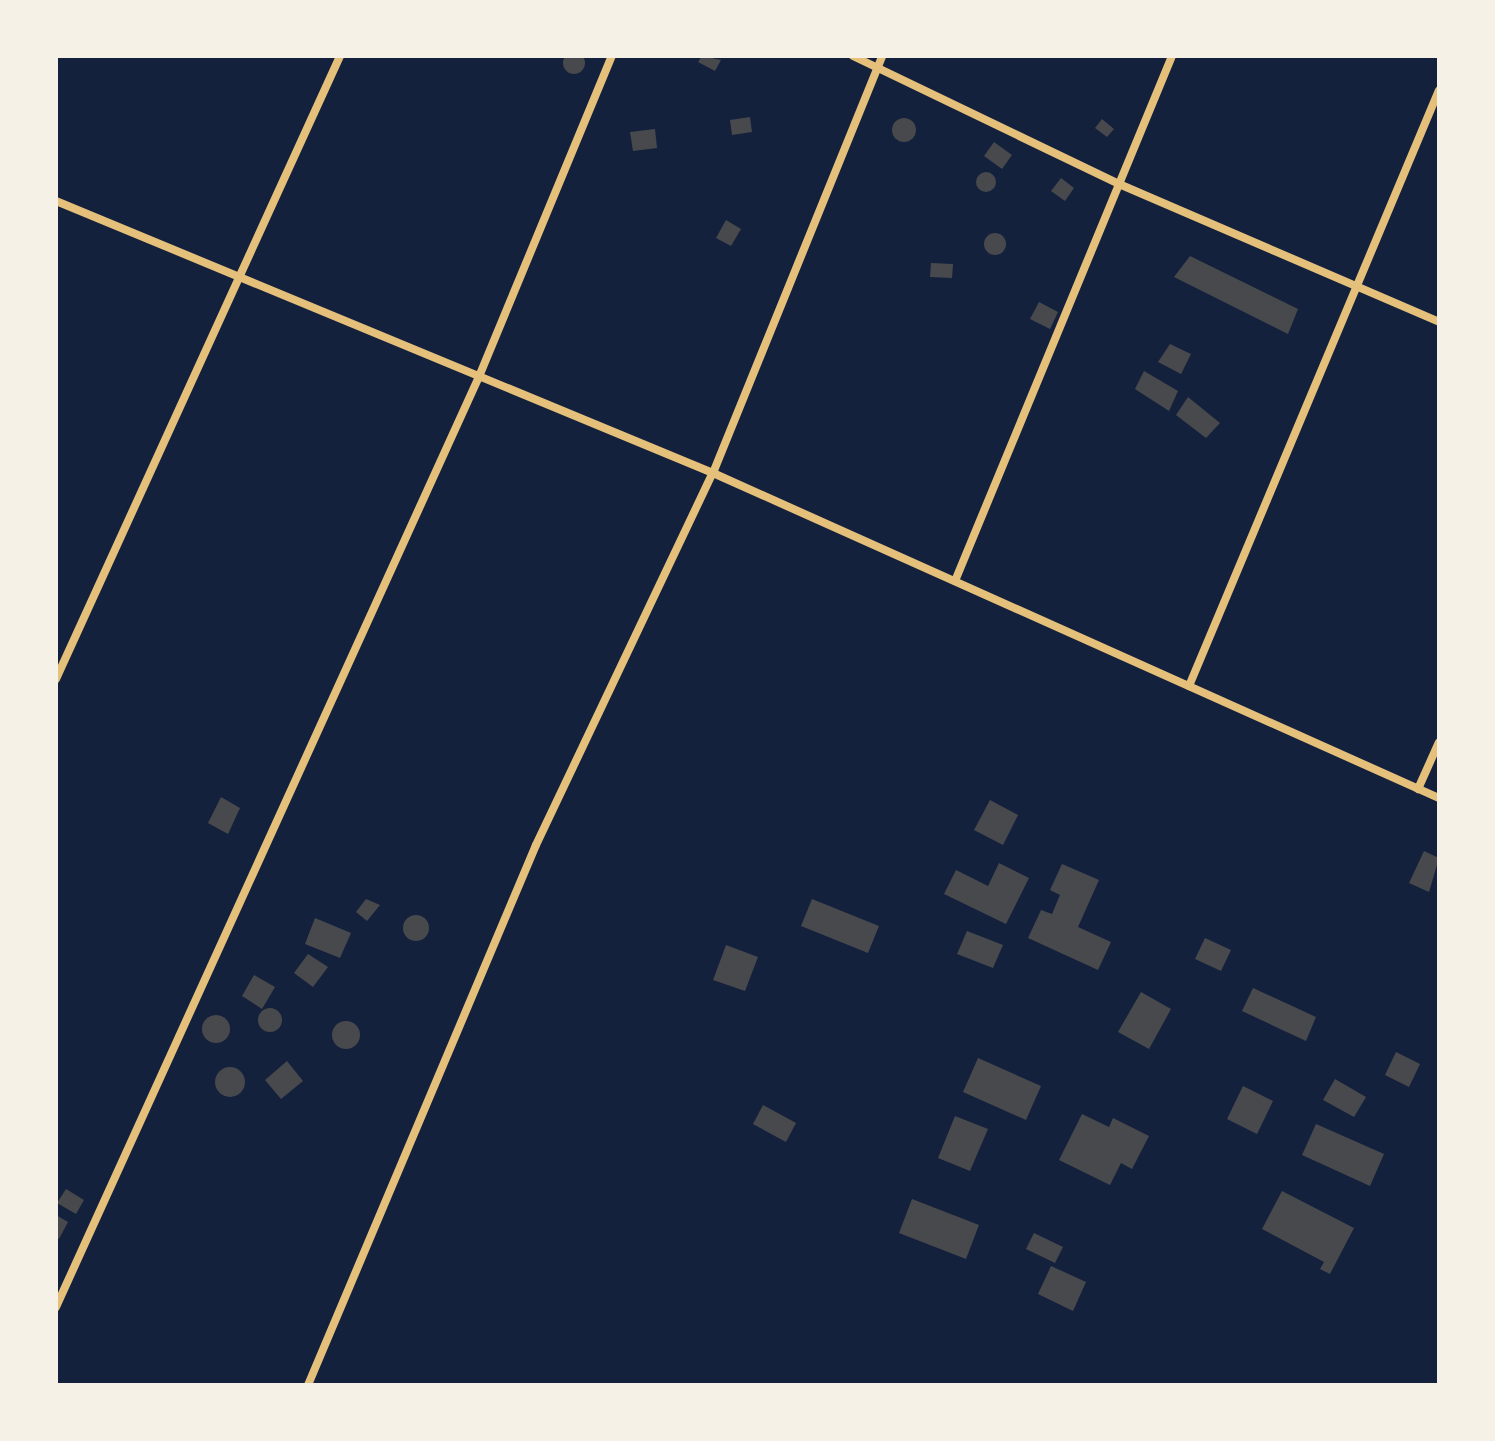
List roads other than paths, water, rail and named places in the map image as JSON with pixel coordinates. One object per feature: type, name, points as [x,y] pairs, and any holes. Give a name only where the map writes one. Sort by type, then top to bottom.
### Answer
[{"type":"street","points":[[56,679],[234,280],[340,56]]},
{"type":"street","points":[[56,1307],[478,379],[612,56]]},
{"type":"street","points":[[853,56],[1119,184],[1439,322]]},
{"type":"street","points":[[308,1385],[536,845],[713,473],[882,56]]},
{"type":"street","points":[[955,581],[1172,56]]},
{"type":"street","points":[[1189,686],[1439,90]]},
{"type":"street","points":[[56,201],[234,280],[713,473],[1439,798]]},
{"type":"street","points":[[1418,789],[1439,742]]}]
